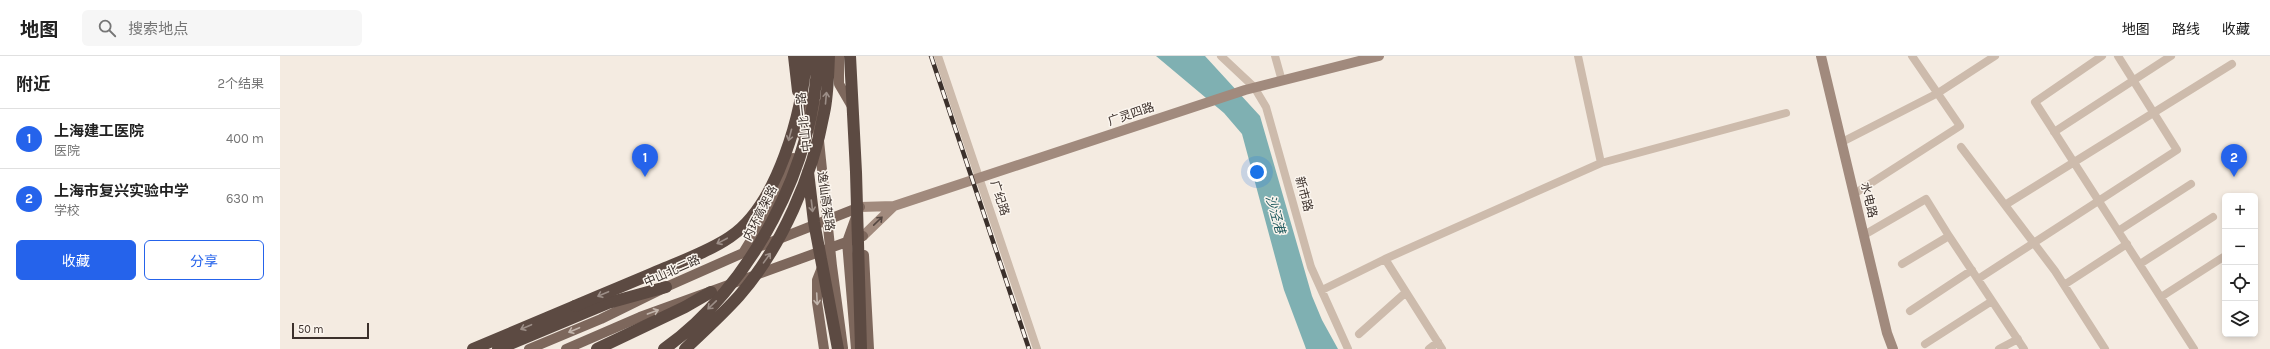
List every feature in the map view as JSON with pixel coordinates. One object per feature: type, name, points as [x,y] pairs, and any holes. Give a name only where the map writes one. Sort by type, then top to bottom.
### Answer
[{"type":"highway","name":"逸仙高架路","points":[[794,56],[814,222],[838,349]]},
{"type":"highway","points":[[473,349],[691,257],[731,236],[750,220],[766,197],[790,138],[803,84],[806,56]]},
{"type":"highway","name":"内环高架路","points":[[664,349],[716,301],[759,247],[781,205],[795,171],[810,124],[817,75],[816,56]]},
{"type":"highway","points":[[685,349],[740,295],[772,250],[790,216],[810,167],[824,114],[829,56]]},
{"type":"highway","points":[[850,56],[856,172],[860,349]]},
{"type":"highway","points":[[855,56],[859,119]]},
{"type":"highway","points":[[498,349],[608,303],[666,287]]},
{"type":"highway","points":[[597,349],[685,307],[712,292]]},
{"type":"main road","points":[[743,253],[781,191],[801,136],[805,108],[802,56]]},
{"type":"main road","name":"中山北一路","points":[[811,56],[830,249],[817,280],[817,302],[824,349]]},
{"type":"main road","points":[[838,56],[839,84],[859,119],[860,207],[869,349]]},
{"type":"main road","name":"广灵四路","points":[[860,207],[894,206],[1250,89],[1378,56]]},
{"type":"main road","name":"水电路","points":[[1821,56],[1887,333],[1893,349]]},
{"type":"main road","name":"广灵四路","points":[[863,240],[894,206]]},
{"type":"main road","points":[[856,349],[847,242],[860,207]]},
{"type":"main road","name":"中山北二路","points":[[528,349],[602,319],[666,287],[743,253],[860,207]]},
{"type":"main road","points":[[566,349],[640,317],[847,242],[863,240]]},
{"type":"main road","points":[[850,284],[863,240]]},
{"type":"main road","points":[[830,249],[843,349]]},
{"type":"street","name":"广纪路","points":[[938,56],[981,178],[1037,349]]},
{"type":"street","name":"新市路","points":[[1221,56],[1250,89],[1263,99],[1269,115],[1311,267],[1348,349]]},
{"type":"street","points":[[1275,56],[1282,81]]},
{"type":"street","points":[[1578,56],[1601,163]]},
{"type":"street","points":[[1854,194],[1960,126],[1912,56]]},
{"type":"street","points":[[1842,142],[1938,93],[1995,56]]},
{"type":"street","points":[[2102,56],[2035,102],[2194,349]]},
{"type":"street","points":[[1978,279],[2177,150],[2118,56]]},
{"type":"street","points":[[2054,132],[2171,56]]},
{"type":"street","points":[[2005,205],[2232,64]]},
{"type":"street","points":[[1322,290],[1385,259],[1601,163],[1786,113]]},
{"type":"street","points":[[1961,147],[2064,285],[2105,349]]},
{"type":"street","points":[[2118,231],[2191,184]]},
{"type":"street","points":[[1864,235],[1926,199],[2024,349]]},
{"type":"street","points":[[2140,264],[2213,217]]},
{"type":"street","points":[[1902,264],[1949,236]]},
{"type":"street","points":[[2064,285],[2126,244]]},
{"type":"street","points":[[2161,297],[2222,258]]},
{"type":"street","points":[[1385,259],[1405,293],[1440,346],[1429,349]]},
{"type":"street","points":[[1910,311],[1972,270]]},
{"type":"street","points":[[1359,334],[1405,293]]},
{"type":"street","points":[[1925,344],[1992,301]]},
{"type":"street","points":[[1999,349],[2018,339]]},
{"type":"water","name":"沙泾港","points":[[1156,56],[1205,56],[1260,116],[1312,296],[1322,320],[1338,349],[1306,349],[1284,290],[1242,134],[1224,113]]},
{"type":"railway","points":[[931,56],[1029,349]]},
{"type":"place","name":"上海建工医院","points":[[645,177]]},
{"type":"place","name":"上海市复兴实验中学","points":[[2234,177]]}]
